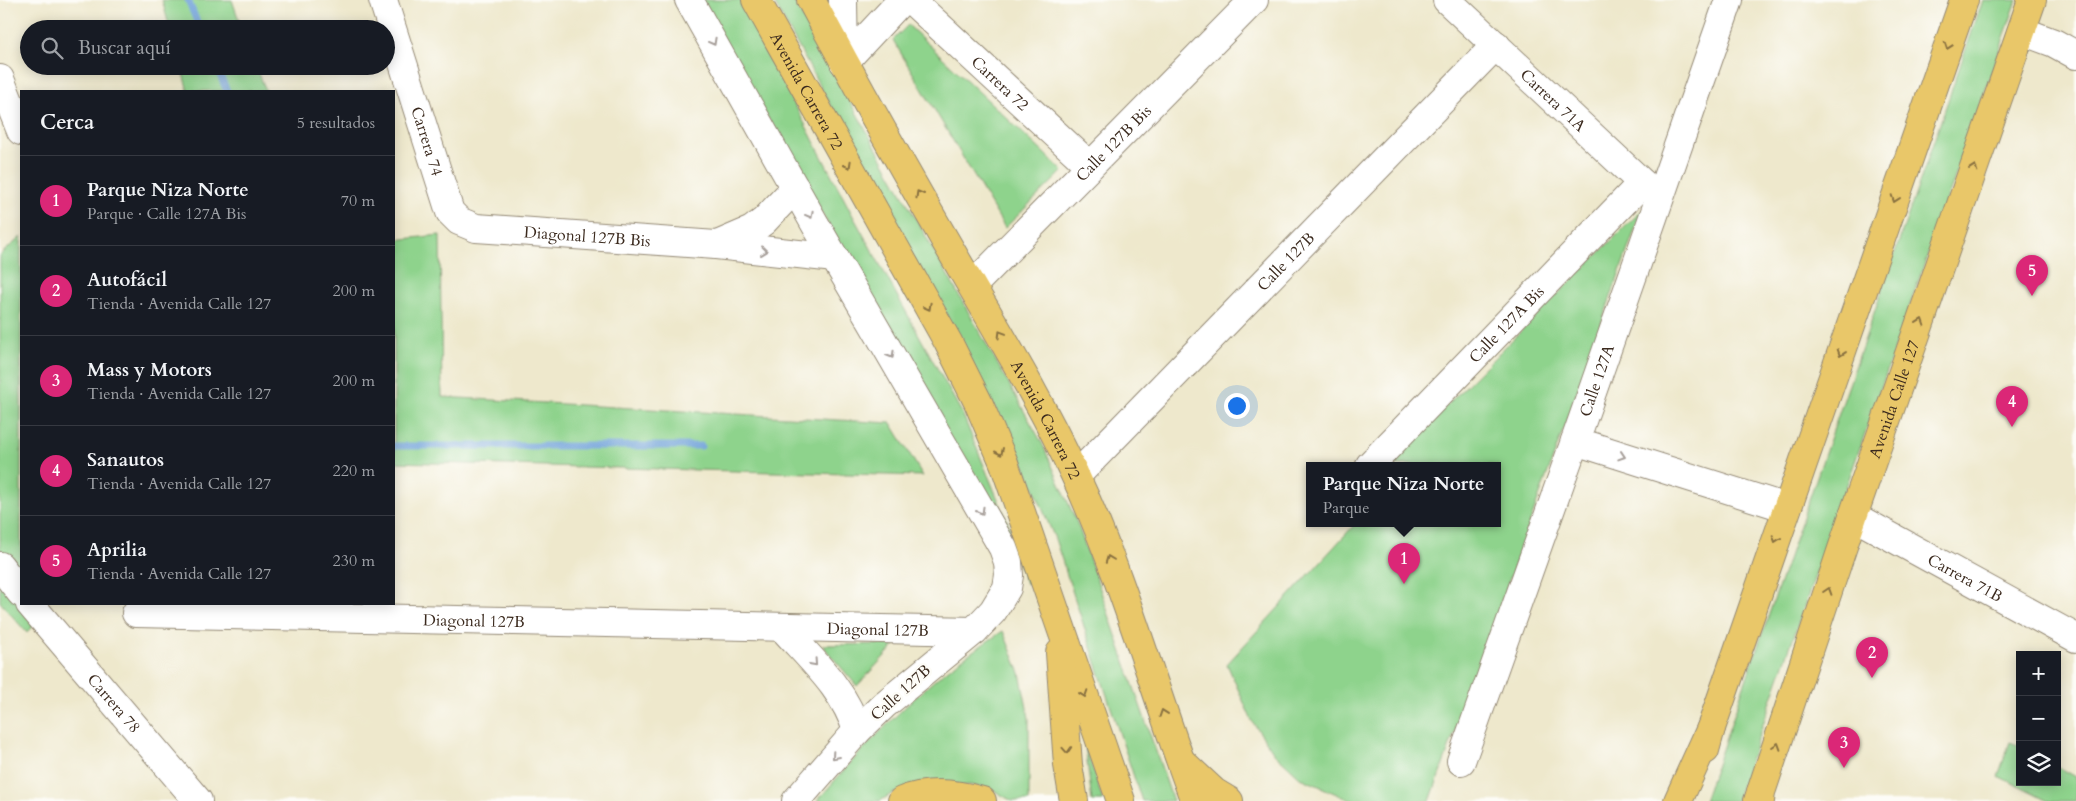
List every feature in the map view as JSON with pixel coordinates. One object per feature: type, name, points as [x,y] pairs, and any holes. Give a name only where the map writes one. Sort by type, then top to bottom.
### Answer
[{"type":"main road","name":"Avenida Carrera 72","points":[[756,0],[948,342],[978,402],[1004,463],[1121,801]]},
{"type":"main road","name":"Avenida Carrera 72","points":[[811,0],[844,62],[1038,401],[1076,476],[1121,589],[1194,801]]},
{"type":"main road","points":[[1692,801],[1711,728],[1964,0]]},
{"type":"main road","name":"Avenida Calle 127","points":[[1760,798],[1853,516],[2032,0]]},
{"type":"main road","name":"Avenida Carrera 72","points":[[1057,614],[1068,765],[1074,801]]},
{"type":"main road","points":[[1678,801],[1711,728]]},
{"type":"main road","points":[[1179,759],[1197,778],[1229,801]]},
{"type":"main road","points":[[902,801],[927,794],[948,793],[982,801]]},
{"type":"street","name":"Carrera 74","points":[[383,0],[389,20]]},
{"type":"street","points":[[689,0],[835,258]]},
{"type":"street","name":"Avenida Carrera 72","points":[[843,0],[844,62]]},
{"type":"street","points":[[844,62],[902,0]]},
{"type":"street","name":"Carrera 72","points":[[911,0],[1090,166]]},
{"type":"street","name":"Calle 127B Bis","points":[[972,286],[1254,0]]},
{"type":"street","name":"Carrera 71A","points":[[1446,0],[1651,191]]},
{"type":"street","name":"Calle 127A","points":[[1461,761],[1575,441],[1651,191],[1729,0]]},
{"type":"street","points":[[2022,31],[2054,43],[2076,55]]},
{"type":"street","name":"Carrera 74","points":[[395,38],[450,212],[459,221]]},
{"type":"street","name":"Calle 127B","points":[[1076,476],[1496,45]]},
{"type":"street","points":[[0,79],[20,129]]},
{"type":"street","points":[[716,245],[752,230],[764,221],[794,188]]},
{"type":"street","name":"Calle 127A Bis","points":[[1373,462],[1651,191]]},
{"type":"street","name":"Diagonal 127B Bis","points":[[459,221],[476,228],[716,245],[835,258]]},
{"type":"street","name":"Calle 127B","points":[[796,801],[857,731],[906,685],[974,631],[993,610],[1007,588],[1009,575],[1008,562],[1002,548],[835,258]]},
{"type":"street","points":[[1575,441],[1788,508]]},
{"type":"street","name":"Carrera 71B","points":[[1853,516],[2076,638]]},
{"type":"street","points":[[0,566],[20,592]]},
{"type":"street","name":"Carrera 78","points":[[31,605],[198,801]]},
{"type":"street","name":"Diagonal 127B","points":[[136,613],[974,631]]},
{"type":"street","points":[[782,627],[839,691],[853,714],[857,731]]},
{"type":"green space","points":[[162,0],[232,0],[239,20],[168,20]]},
{"type":"green space","points":[[701,0],[740,0],[853,216],[962,413],[1033,583],[1026,583],[1015,554]]},
{"type":"green space","points":[[773,0],[793,0],[1042,443],[1078,525],[1173,801],[1142,801],[1055,539],[1019,452]]},
{"type":"green space","points":[[1983,0],[2017,0],[1736,801],[1704,801]]},
{"type":"green space","points":[[908,25],[1063,171],[1005,228],[893,40]]},
{"type":"green space","points":[[184,75],[260,75],[266,90],[188,90]]},
{"type":"green space","points":[[1642,210],[1430,801],[1352,801],[1301,778],[1274,753],[1252,721],[1227,664],[1352,527],[1501,527],[1501,462],[1390,462]]},
{"type":"green space","points":[[440,235],[442,397],[891,423],[923,476],[395,462],[395,240]]},
{"type":"green space","points":[[20,238],[20,605],[47,605],[27,633],[0,602],[0,255]]},
{"type":"green space","points":[[1003,631],[1020,673],[1029,718],[1029,801],[1012,801],[993,790],[970,785],[893,793],[880,801],[817,801],[874,738],[919,694],[951,667]]},
{"type":"green space","points":[[896,644],[857,686],[822,645]]},
{"type":"green space","points":[[2010,742],[2016,744],[2016,785],[1998,776]]},
{"type":"green space","points":[[1085,745],[1103,801],[1092,801]]},
{"type":"green space","points":[[2061,768],[2076,777],[2076,801],[2048,801],[2018,786],[2061,786]]},
{"type":"waterway","points":[[188,0],[196,20]]},
{"type":"waterway","points":[[220,75],[227,90]]},
{"type":"waterway","points":[[395,446],[701,446]]},
{"type":"place","name":"Aprilia","points":[[2032,296]]},
{"type":"place","name":"Sanautos","points":[[2012,427]]},
{"type":"place","name":"Parque Niza Norte","points":[[1404,584]]},
{"type":"place","name":"Autofácil","points":[[1872,678]]},
{"type":"place","name":"Mass y Motors","points":[[1844,768]]}]
